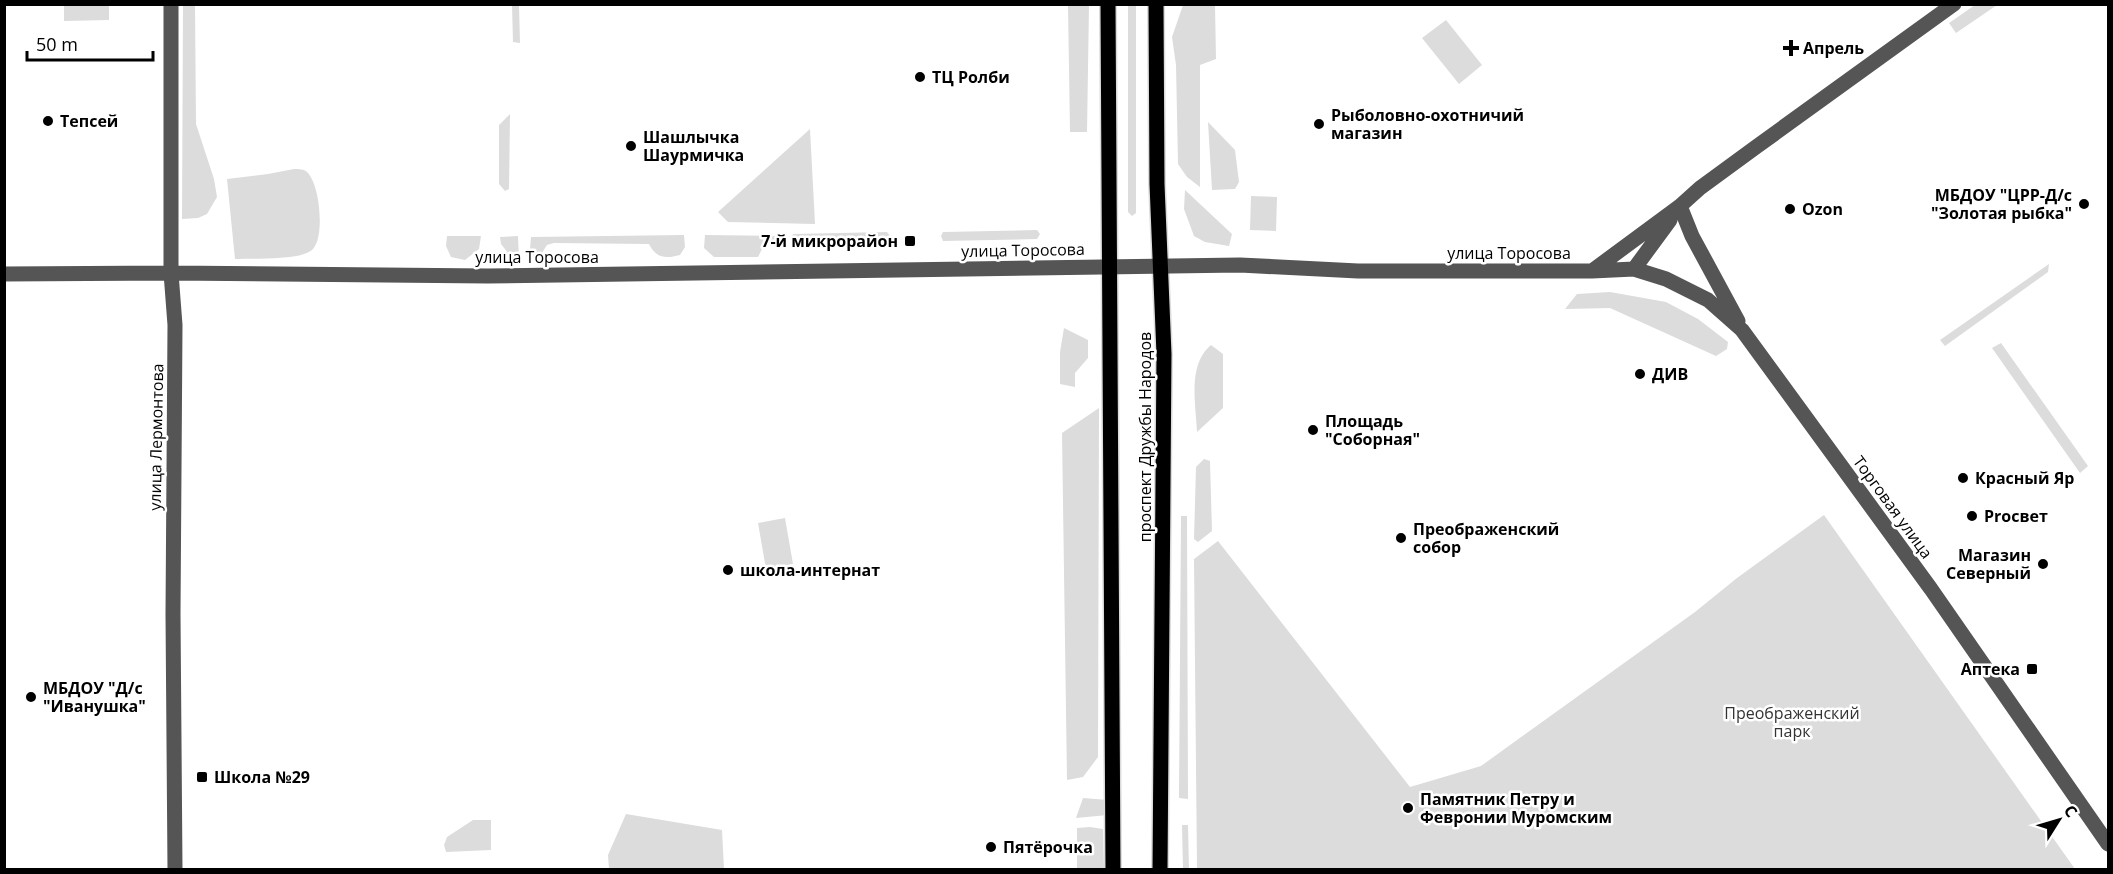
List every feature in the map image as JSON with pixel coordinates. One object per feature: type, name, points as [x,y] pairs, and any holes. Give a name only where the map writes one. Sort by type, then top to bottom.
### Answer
[{"type":"main road","points":[[1108,4],[1113,870]]},
{"type":"main road","name":"проспект Дружбы Народов","points":[[1156,4],[1156,184],[1164,354],[1160,870]]},
{"type":"street","name":"улица Лермонтова","points":[[171,4],[171,273],[175,325],[173,582],[175,870]]},
{"type":"street","name":"улица Торосова","points":[[4,274],[488,276],[1240,265],[1358,271],[1592,271],[1755,147],[1954,4]]},
{"type":"street","points":[[1634,269],[1680,206]]},
{"type":"street","points":[[1680,206],[1692,236],[1742,330]]},
{"type":"street","points":[[1634,269],[1632,255],[1637,238]]},
{"type":"street","name":"Торговая улица","points":[[1592,271],[1634,269],[1666,279],[1708,300],[1742,330],[1931,590],[2109,844]]},
{"type":"green space","points":[[64,5],[109,5],[109,20],[64,21]]},
{"type":"green space","points":[[183,5],[195,5],[196,124],[214,179],[217,197],[207,214],[198,218],[182,219]]},
{"type":"green space","points":[[512,5],[519,5],[520,43],[513,42]]},
{"type":"green space","points":[[1068,5],[1089,5],[1087,132],[1070,132]]},
{"type":"green space","points":[[1128,5],[1136,5],[1136,213],[1132,216],[1128,212]]},
{"type":"green space","points":[[1183,5],[1215,5],[1216,59],[1200,65],[1200,187],[1187,177],[1178,164],[1176,65],[1172,37]]},
{"type":"green space","points":[[1975,5],[1997,5],[1956,33],[1949,23]]},
{"type":"green space","points":[[1446,20],[1482,65],[1459,84],[1422,38]]},
{"type":"green space","points":[[510,114],[509,189],[505,191],[499,184],[499,125]]},
{"type":"green space","points":[[1208,122],[1235,150],[1239,182],[1235,189],[1212,190]]},
{"type":"green space","points":[[810,129],[815,224],[728,222],[718,212]]},
{"type":"green space","points":[[294,169],[307,172],[318,198],[319,233],[313,249],[307,253],[288,257],[235,259],[227,179]]},
{"type":"green space","points":[[1185,190],[1232,234],[1229,246],[1205,242],[1194,236],[1184,209]]},
{"type":"green space","points":[[1251,196],[1277,197],[1276,231],[1250,230]]},
{"type":"green space","points":[[1037,230],[1040,234],[1037,239],[943,241],[941,236],[943,232]]},
{"type":"green space","points":[[887,232],[890,236],[888,241],[793,243],[791,238],[793,234]]},
{"type":"green space","points":[[684,235],[685,247],[680,255],[675,256],[658,255],[649,244],[554,243],[547,245],[540,256],[529,261],[531,237]]},
{"type":"green space","points":[[705,235],[778,236],[777,241],[765,243],[758,257],[714,257],[704,248]]},
{"type":"green space","points":[[447,236],[481,236],[479,249],[465,260],[451,257],[446,246]]},
{"type":"green space","points":[[518,236],[519,259],[511,257],[501,244],[500,237]]},
{"type":"green space","points":[[2049,264],[2048,272],[1945,346],[1940,340]]},
{"type":"green space","points":[[1610,292],[1666,302],[1698,319],[1728,342],[1727,349],[1716,356],[1610,308],[1565,309],[1577,294]]},
{"type":"green space","points":[[1064,328],[1088,340],[1088,358],[1075,373],[1075,387],[1060,384],[1060,352]]},
{"type":"green space","points":[[2001,343],[2088,466],[2080,473],[1992,348]]},
{"type":"green space","points":[[1211,345],[1223,354],[1223,408],[1197,432],[1196,374],[1203,353]]},
{"type":"green space","points":[[1099,408],[1098,757],[1083,777],[1067,780],[1062,433]]},
{"type":"green space","points":[[1204,459],[1210,461],[1212,531],[1198,542],[1194,539],[1196,467]]},
{"type":"green space","name":"Преображенский парк","points":[[1824,515],[2075,869],[1197,869],[1194,559],[1218,541],[1410,787],[1481,766],[1695,612],[1737,578]]},
{"type":"green space","points":[[1181,516],[1187,516],[1188,799],[1179,798]]},
{"type":"green space","points":[[785,518],[793,564],[766,569],[758,523]]},
{"type":"green space","points":[[1083,798],[1108,800],[1108,815],[1076,818]]},
{"type":"green space","points":[[626,814],[722,830],[724,869],[609,869],[608,855]]},
{"type":"green space","points":[[473,820],[491,820],[491,850],[446,852],[444,845],[447,837]]},
{"type":"green space","points":[[1182,825],[1188,825],[1189,869],[1183,869]]},
{"type":"green space","points":[[1077,828],[1103,829],[1104,869],[1077,869]]},
{"type":"place","name":"Апрель","points":[[1791,48]]},
{"type":"place","name":"ТЦ Ролби","points":[[920,77]]},
{"type":"place","name":"Тепсей","points":[[48,121]]},
{"type":"place","name":"Рыболовно-охотничий магазин","points":[[1319,124]]},
{"type":"place","name":"Шашлычка Шаурмичка","points":[[631,146]]},
{"type":"place","name":"МБДОУ \"ЦРР-Д/с \"Золотая рыбка\"","points":[[2084,204]]},
{"type":"place","name":"Ozon","points":[[1790,209]]},
{"type":"place","name":"7-й микрорайон","points":[[910,241]]},
{"type":"place","name":"ДИВ","points":[[1640,374]]},
{"type":"place","name":"Площадь \"Соборная\"","points":[[1313,430]]},
{"type":"place","name":"Красный Яр","points":[[1963,478]]},
{"type":"place","name":"Proсвет","points":[[1972,516]]},
{"type":"place","name":"Преображенский собор","points":[[1401,538]]},
{"type":"place","name":"Магазин Северный","points":[[2043,564]]},
{"type":"place","name":"школа-интернат","points":[[728,570]]},
{"type":"place","name":"Аптека","points":[[2032,669]]},
{"type":"place","name":"МБДОУ \"Д/с \"Иванушка\"","points":[[31,697]]},
{"type":"place","name":"Школа №29","points":[[202,777]]},
{"type":"place","name":"Памятник Петру и Февронии Муромским","points":[[1408,808]]},
{"type":"place","name":"Пятёрочка","points":[[991,847]]}]
